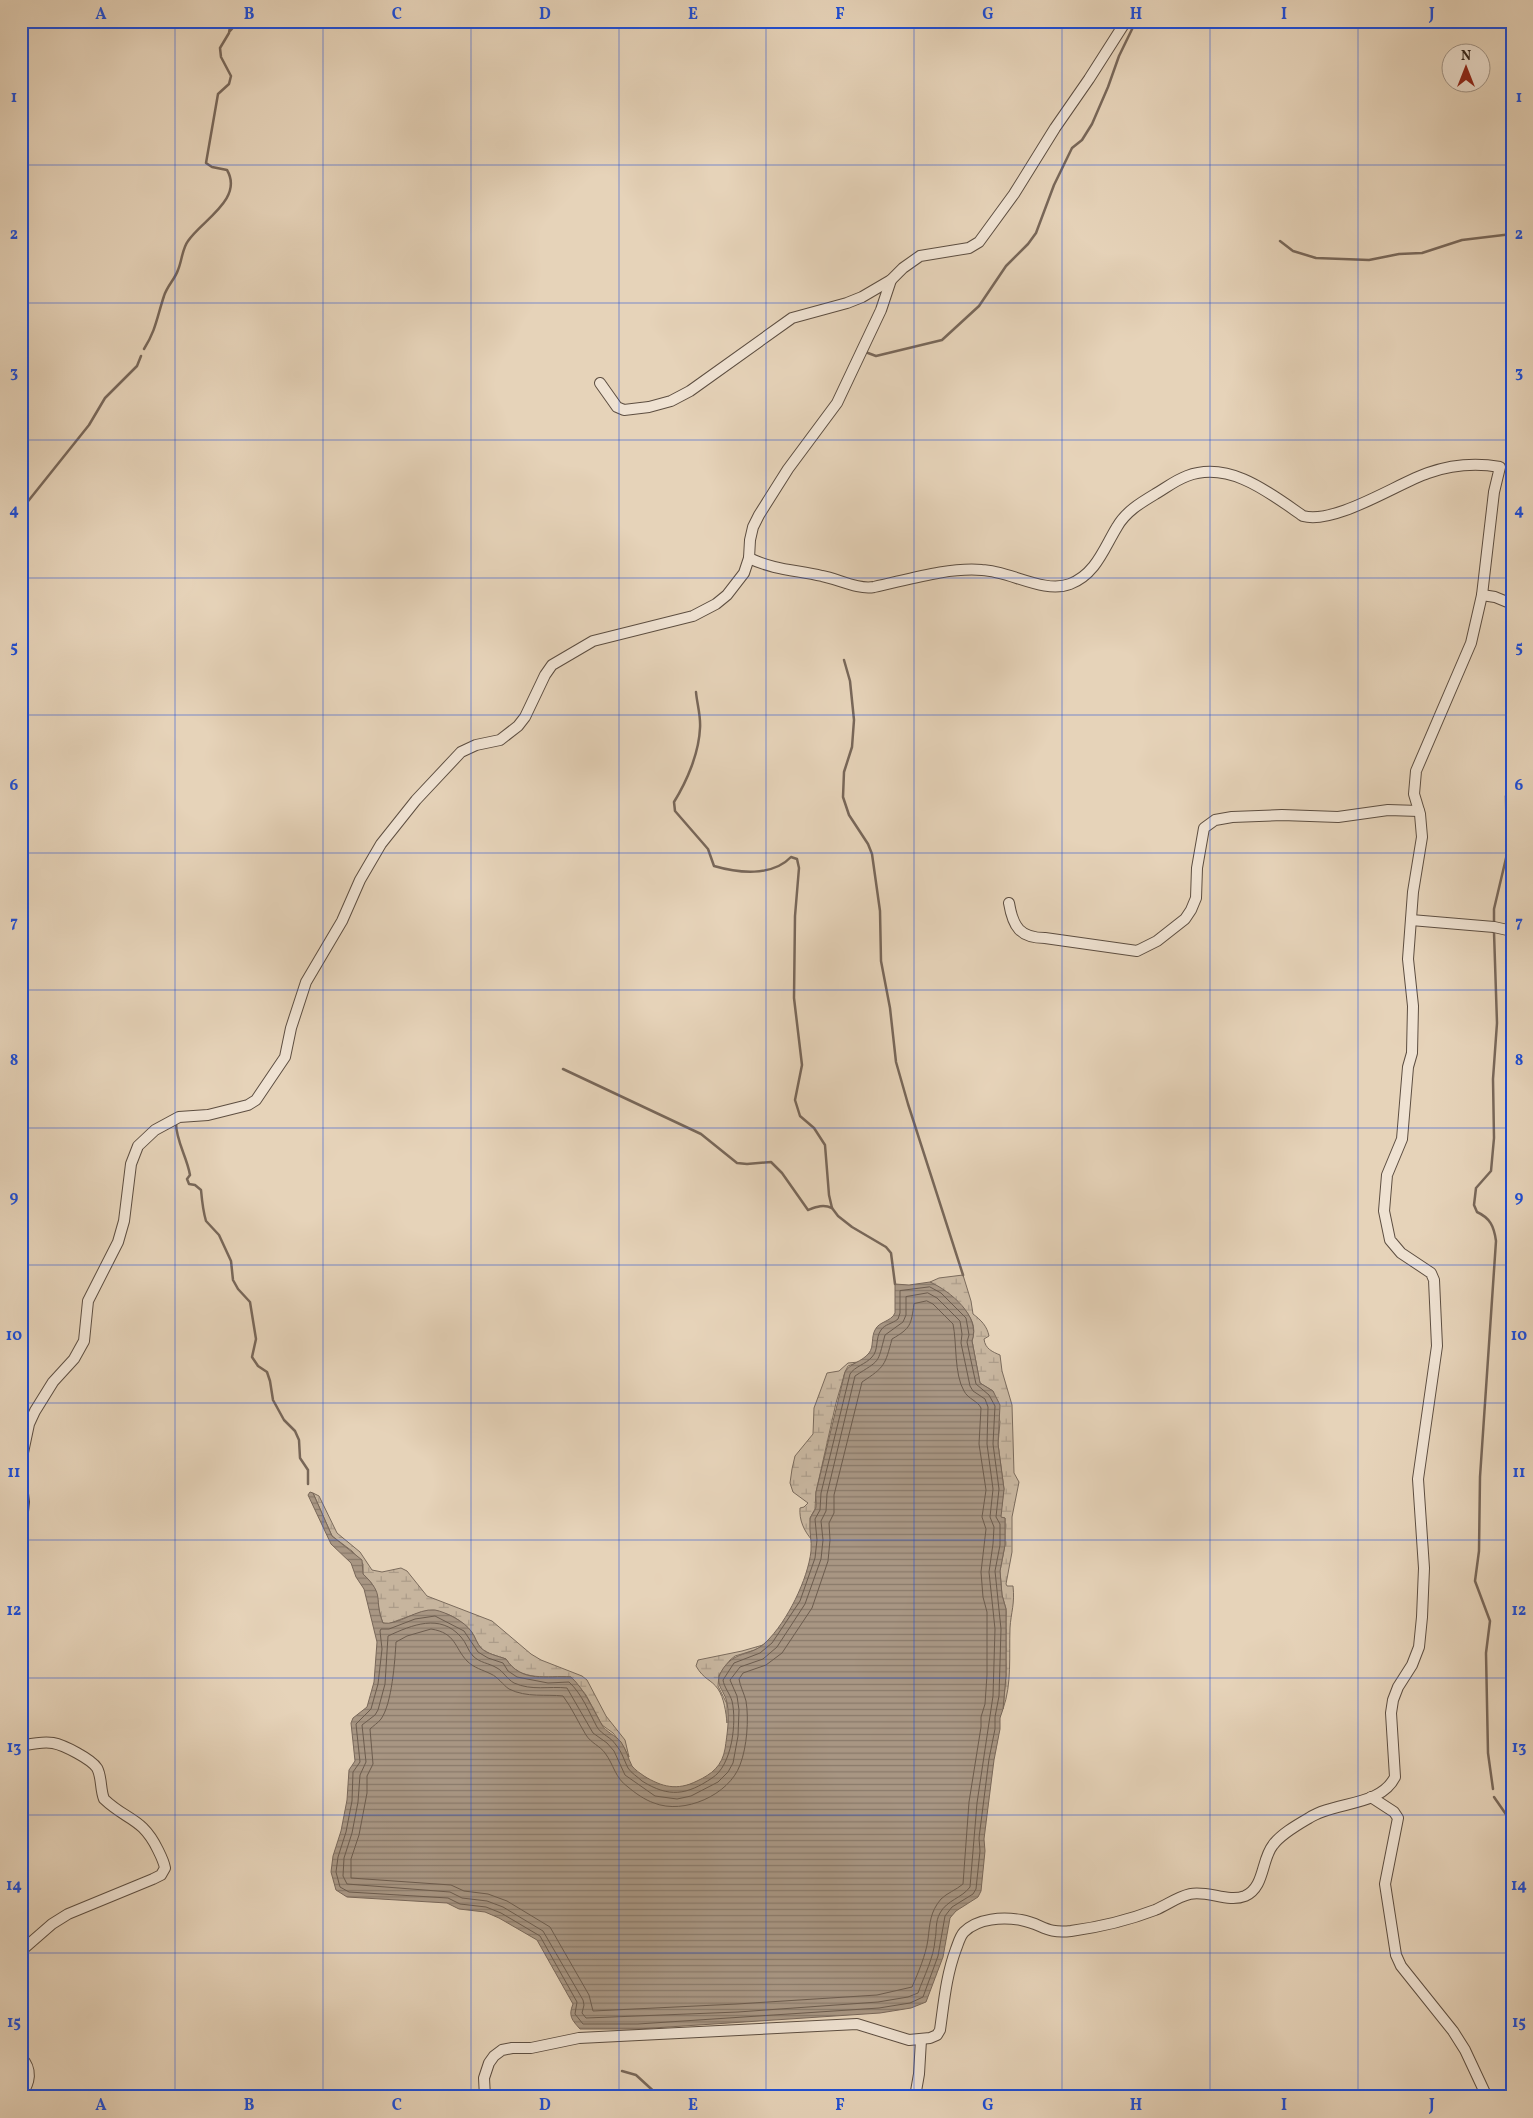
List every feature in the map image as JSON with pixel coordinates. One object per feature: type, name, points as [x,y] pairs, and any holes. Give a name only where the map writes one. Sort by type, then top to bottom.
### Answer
[{"type":"street","points":[[600,383],[618,407],[624,410],[649,407],[671,401],[690,391],[792,318],[847,303],[891,280],[903,268],[920,256],[958,251],[969,248],[978,242],[1014,194],[1126,21]]},
{"type":"street","points":[[21,1462],[29,1424],[34,1411],[49,1387],[74,1359],[84,1341],[88,1300],[118,1242],[124,1221],[131,1164],[138,1146],[146,1137],[179,1117],[208,1115],[248,1105],[256,1100],[285,1057],[291,1028],[306,982],[342,921],[373,856],[416,800],[461,752],[476,745],[500,740],[518,726],[525,717],[545,674],[552,665],[593,641],[705,612],[727,596],[744,573],[750,558],[750,540],[759,515],[788,469],[837,403],[881,310],[891,280]]},
{"type":"street","points":[[485,2097],[485,2070],[494,2056],[502,2050],[541,2046],[579,2038],[857,2024],[909,2040],[921,2040],[937,2035],[940,2030],[944,1993],[952,1959],[963,1933],[972,1926],[989,1920],[1019,1920],[1032,1922],[1045,1930],[1056,1932],[1097,1926],[1131,1918],[1157,1909],[1176,1898],[1192,1894],[1237,1899],[1255,1889],[1266,1858],[1276,1840],[1311,1816],[1328,1809],[1371,1798],[1391,1785],[1395,1777],[1393,1700],[1419,1647],[1424,1568],[1418,1479],[1437,1346],[1434,1280],[1431,1273],[1401,1253],[1390,1240],[1384,1211],[1386,1175],[1402,1139],[1408,1067],[1412,1053],[1412,1006],[1408,959],[1416,870],[1422,837],[1419,811],[1414,794],[1416,771],[1472,643],[1482,595],[1494,492],[1500,467],[1486,464],[1467,465],[1430,472],[1357,505],[1323,516],[1309,518],[1243,477],[1220,473],[1189,475],[1128,512],[1087,575],[1073,583],[1059,587],[1049,587],[998,572],[974,569],[911,578],[866,588],[821,576],[770,567],[750,558]]},
{"type":"street","points":[[1482,595],[1495,597],[1512,604]]},
{"type":"street","points":[[1009,903],[1011,916],[1016,926],[1032,938],[1137,950],[1157,941],[1185,919],[1191,910],[1196,898],[1197,868],[1204,828],[1215,820],[1232,817],[1282,815],[1338,816],[1388,810],[1419,811]]},
{"type":"street","points":[[1411,920],[1494,927],[1512,931]]},
{"type":"street","points":[[21,1477],[24,1502],[21,1530]]},
{"type":"street","points":[[21,1746],[43,1742],[54,1743],[92,1763],[99,1774],[101,1792],[104,1799],[142,1825],[149,1832],[161,1856],[164,1868],[161,1876],[68,1914],[52,1924],[21,1951]]},
{"type":"street","points":[[1371,1798],[1394,1812],[1398,1818],[1385,1884],[1396,1955],[1401,1966],[1453,2031],[1465,2050],[1487,2097]]},
{"type":"street","points":[[914,2097],[919,2074],[921,2040]]},
{"type":"street","points":[[21,2057],[29,2069],[30,2076],[21,2096]]},
{"type":"green space","points":[[963,1275],[973,1314],[988,1332],[989,1336],[984,1339],[986,1345],[990,1350],[1000,1355],[1002,1371],[1012,1405],[1014,1473],[1019,1482],[1012,1517],[1012,1552],[1006,1584],[1007,1586],[1013,1586],[1014,1598],[1010,1628],[1009,1680],[1003,1709],[1006,1676],[1006,1609],[1002,1595],[1000,1571],[1005,1545],[1005,1518],[1000,1518],[1004,1489],[998,1444],[1000,1422],[993,1391],[980,1383],[972,1341],[974,1331],[968,1314],[954,1299],[930,1282],[939,1278]]},
{"type":"green space","points":[[859,1362],[848,1366],[836,1403],[816,1492],[815,1509],[810,1518],[812,1540],[804,1529],[800,1517],[800,1508],[808,1503],[793,1492],[790,1483],[795,1456],[813,1434],[814,1408],[827,1373],[839,1371],[848,1363]]},
{"type":"green space","points":[[313,1493],[319,1496],[337,1533],[360,1552],[372,1570],[382,1572],[401,1568],[407,1571],[427,1596],[492,1621],[531,1654],[541,1660],[582,1676],[587,1680],[606,1716],[625,1740],[629,1757],[613,1733],[602,1725],[586,1695],[571,1677],[535,1676],[519,1672],[506,1659],[483,1650],[471,1631],[461,1622],[441,1612],[421,1613],[388,1624],[383,1623],[376,1592],[363,1574],[363,1564],[352,1551],[332,1536]]},
{"type":"green space","points":[[763,1645],[758,1649],[735,1656],[719,1675],[718,1686],[727,1704],[727,1723],[720,1693],[699,1671],[696,1666],[698,1660]]},
{"type":"water","points":[[930,1282],[946,1291],[962,1305],[968,1314],[974,1332],[972,1341],[980,1383],[993,1391],[1000,1405],[998,1444],[1004,1489],[1001,1517],[1005,1518],[1005,1545],[1000,1571],[1002,1595],[1006,1609],[1006,1676],[984,1839],[985,1851],[981,1891],[978,1897],[956,1911],[950,1918],[943,1957],[926,2002],[911,2008],[880,2013],[638,2029],[580,2029],[572,2018],[573,2004],[537,1940],[499,1918],[485,1912],[459,1909],[447,1903],[347,1897],[336,1890],[331,1872],[333,1856],[341,1831],[347,1800],[349,1770],[355,1761],[351,1723],[353,1718],[367,1707],[374,1682],[377,1642],[364,1589],[356,1577],[351,1563],[331,1544],[308,1495],[310,1492],[313,1493],[332,1536],[362,1560],[363,1574],[377,1593],[383,1623],[395,1622],[428,1610],[439,1611],[450,1615],[464,1624],[483,1650],[506,1659],[519,1672],[535,1677],[571,1677],[584,1693],[604,1727],[621,1742],[635,1769],[651,1780],[663,1785],[676,1787],[690,1784],[712,1772],[719,1765],[724,1755],[728,1708],[719,1684],[721,1672],[731,1660],[760,1647],[774,1633],[789,1612],[806,1574],[811,1551],[810,1519],[816,1507],[816,1492],[845,1372],[850,1366],[869,1353],[877,1327],[895,1313],[895,1284],[909,1285]]},
{"type":"waterway","points":[[144,349],[154,329],[165,292],[178,270],[186,244],[194,233],[219,209],[230,191],[231,181],[227,170],[212,167],[206,163],[218,94],[229,84],[231,76],[221,57],[220,48],[229,33],[231,21]]},
{"type":"waterway","points":[[230,31],[239,21]]},
{"type":"waterway","points":[[868,353],[876,356],[942,340],[979,306],[1006,266],[1036,233],[1054,185],[1072,148],[1082,140],[1092,124],[1119,56],[1136,21]]},
{"type":"waterway","points":[[1280,241],[1293,251],[1316,258],[1369,260],[1399,254],[1422,253],[1462,240],[1512,234]]},
{"type":"waterway","points":[[21,510],[89,425],[105,398],[137,366],[141,356]]},
{"type":"waterway","points":[[844,660],[850,681],[854,720],[852,747],[844,772],[843,797],[849,815],[868,844],[872,854],[880,911],[881,961],[890,1008],[896,1062],[963,1275]]},
{"type":"waterway","points":[[696,692],[700,719],[699,737],[692,766],[674,802],[675,811],[708,849],[714,866],[754,872],[774,868],[791,857],[797,859],[799,868],[795,916],[794,998],[802,1065],[795,1100],[800,1116],[814,1128],[825,1145],[829,1195],[832,1208],[838,1216],[852,1227],[886,1247],[891,1253],[895,1284]]},
{"type":"waterway","points":[[1494,922],[1494,909],[1507,854],[1506,796]]},
{"type":"waterway","points":[[1493,1789],[1488,1753],[1486,1653],[1490,1621],[1475,1581],[1479,1551],[1480,1477],[1496,1241],[1491,1223],[1477,1212],[1474,1205],[1476,1188],[1491,1171],[1494,1138],[1493,1079],[1497,1023],[1494,932]]},
{"type":"waterway","points":[[563,1069],[701,1134],[737,1163],[771,1162],[782,1173],[808,1210],[823,1206],[832,1208]]},
{"type":"waterway","points":[[176,1123],[176,1130],[190,1175],[187,1179],[189,1184],[195,1185],[201,1190],[206,1221],[219,1235],[231,1261],[233,1280],[238,1289],[250,1302],[256,1339],[252,1357],[258,1366],[267,1372],[273,1400],[284,1420],[295,1431],[299,1440],[300,1458],[308,1470],[308,1484]]},
{"type":"waterway","points":[[1494,1797],[1512,1823]]},
{"type":"waterway","points":[[622,2071],[636,2075],[660,2097]]}]
